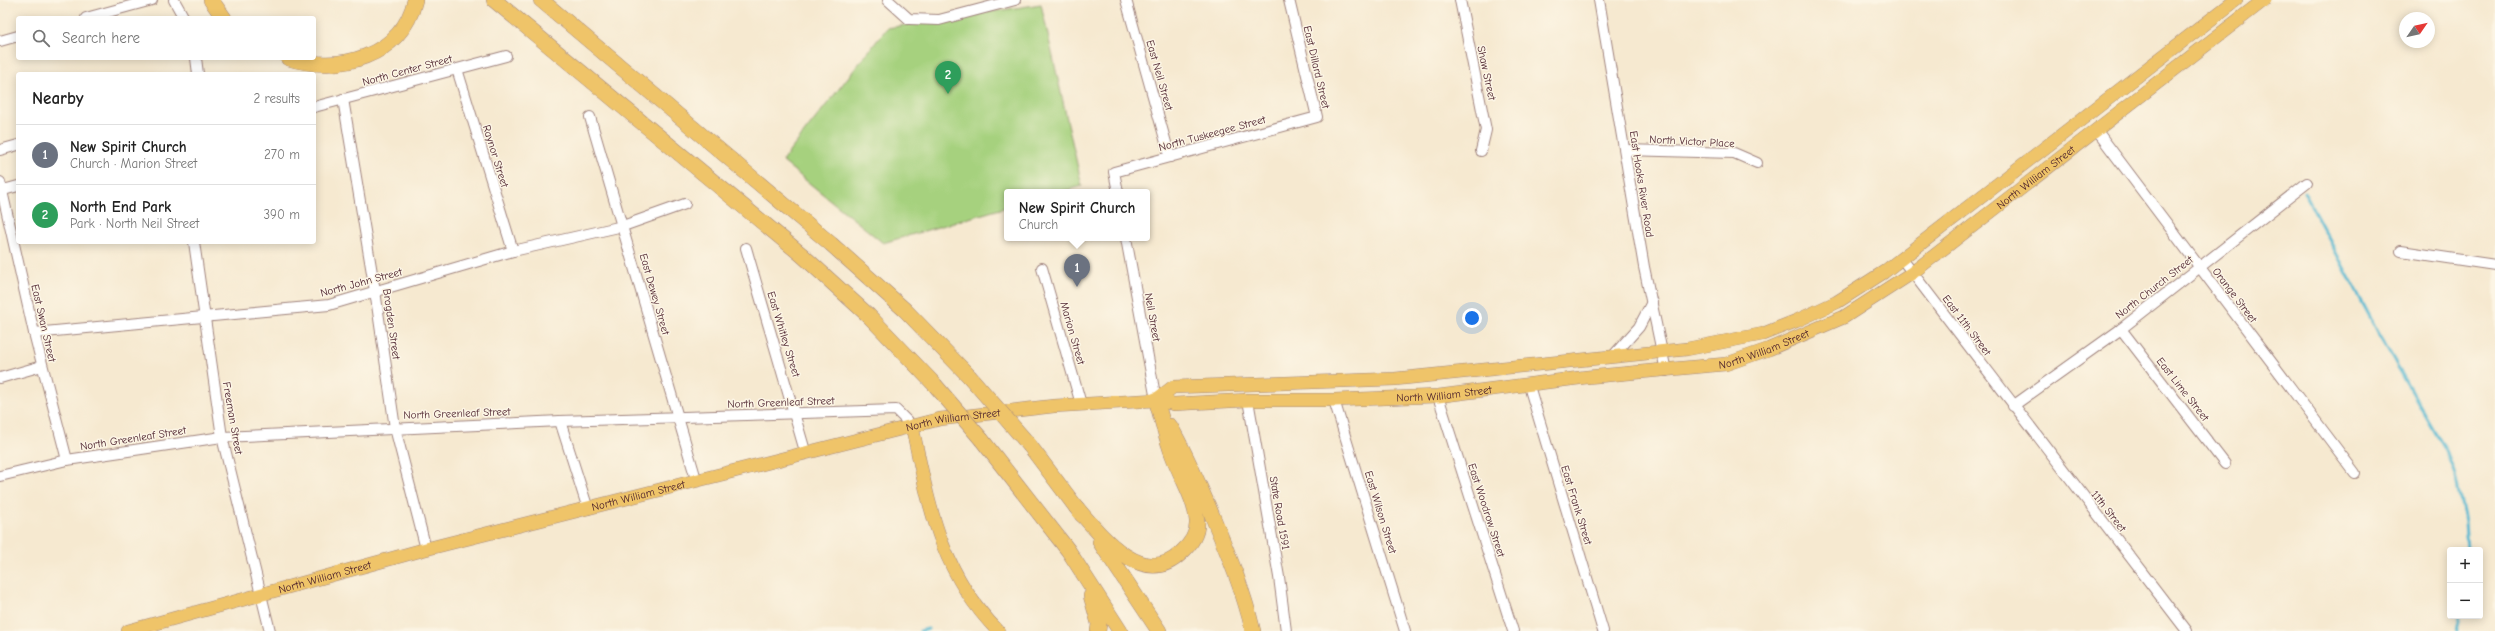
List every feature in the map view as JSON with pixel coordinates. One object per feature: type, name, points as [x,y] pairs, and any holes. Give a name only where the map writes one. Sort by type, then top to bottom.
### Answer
[{"type":"highway","points":[[211,0],[223,16]]},
{"type":"highway","points":[[296,60],[312,64],[330,65],[362,59],[392,40],[404,25],[413,9],[415,0]]},
{"type":"highway","points":[[494,0],[802,255],[869,316],[936,385],[982,440],[1068,550],[1120,631]]},
{"type":"highway","points":[[541,0],[831,244],[905,310],[969,376],[1030,446],[1076,507],[1159,631]]},
{"type":"highway","points":[[1076,507],[1104,540],[1125,556],[1142,563],[1166,564],[1188,547],[1195,535],[1198,523],[1196,510],[1172,455],[1156,400]]},
{"type":"highway","points":[[1156,400],[1183,449],[1232,563],[1246,599],[1253,631]]},
{"type":"highway","points":[[1068,550],[1096,611],[1100,624],[1098,631]]},
{"type":"main road","name":"North William Street","points":[[1156,400],[1173,387],[1395,379],[1662,352],[1763,334],[1796,321],[1862,287],[1902,260],[2236,0]]},
{"type":"main road","name":"North William Street","points":[[128,631],[260,596],[426,549],[588,509],[805,451],[940,419],[1081,404],[1156,400],[1174,404],[1248,400],[1334,400],[1438,396],[1529,386],[1588,377],[1666,371],[1726,364],[1815,331],[1851,313],[1912,273],[2264,0]]},
{"type":"main road","points":[[2097,131],[2095,123],[2098,119],[2178,53],[2188,44],[2194,33]]},
{"type":"main road","points":[[912,426],[937,533],[963,588],[998,631]]},
{"type":"street","points":[[93,16],[152,0]]},
{"type":"street","points":[[174,0],[183,16]]},
{"type":"street","points":[[888,0],[909,19],[939,20],[1015,0]]},
{"type":"street","name":"East Neil Street","points":[[1126,0],[1170,157]]},
{"type":"street","name":"East Dillard Street","points":[[1289,0],[1317,117]]},
{"type":"street","name":"Shaw Street","points":[[1460,0],[1486,130],[1482,151]]},
{"type":"street","name":"East Hooks River Road","points":[[1599,0],[1652,302],[1666,371]]},
{"type":"street","points":[[0,41],[16,37]]},
{"type":"street","name":"North Center Street","points":[[316,106],[506,56]]},
{"type":"street","points":[[196,60],[198,72]]},
{"type":"street","name":"Raynor Street","points":[[457,69],[513,250]]},
{"type":"street","name":"Brogden Street","points":[[343,99],[375,291],[395,428],[426,549]]},
{"type":"street","name":"East Dewey Street","points":[[590,117],[680,418],[696,479]]},
{"type":"street","name":"North Tuskeegee Street","points":[[1117,189],[1114,172],[1317,117]]},
{"type":"street","name":"Orange Street","points":[[2097,131],[2355,473]]},
{"type":"street","points":[[0,150],[16,146]]},
{"type":"street","name":"North Victor Place","points":[[1625,150],[1734,154],[1757,163]]},
{"type":"street","name":"North Church Street","points":[[2013,406],[2121,329],[2307,183]]},
{"type":"street","points":[[1,188],[16,186]]},
{"type":"street","name":"East Swan Street","points":[[1,188],[42,366],[67,460]]},
{"type":"street","name":"North John Street","points":[[34,333],[329,305],[513,250],[623,226],[685,204]]},
{"type":"street","name":"Neil Street","points":[[1127,241],[1156,400]]},
{"type":"street","name":"Freeman Street","points":[[194,244],[222,436],[260,596],[270,631]]},
{"type":"street","name":"East Whitley Street","points":[[746,248],[805,451]]},
{"type":"street","points":[[2401,251],[2495,265]]},
{"type":"street","name":"East 11th Street","points":[[1902,260],[2013,406]]},
{"type":"street","name":"Marion Street","points":[[1042,268],[1081,404]]},
{"type":"street","points":[[1612,357],[1639,327],[1652,302]]},
{"type":"street","name":"East Lime Street","points":[[2121,329],[2225,464]]},
{"type":"street","points":[[0,378],[42,366]]},
{"type":"street","name":"East Frank Street","points":[[1529,386],[1603,631]]},
{"type":"street","name":"East Woodrow Street","points":[[1438,396],[1512,631]]},
{"type":"street","name":"State Road 1591","points":[[1248,400],[1279,577],[1286,631]]},
{"type":"street","name":"East Wilson Street","points":[[1334,400],[1405,631]]},
{"type":"street","name":"11th Street","points":[[2013,406],[2187,631]]},
{"type":"street","name":"North Greenleaf Street","points":[[0,476],[67,460],[222,436],[560,421],[896,410],[912,426]]},
{"type":"street","points":[[560,421],[588,509]]},
{"type":"green space","points":[[1041,4],[1082,186],[1072,189],[1004,189],[1004,208],[883,243],[782,161],[887,28]]},
{"type":"waterway","points":[[2304,192],[2379,334],[2446,451],[2455,475],[2465,522],[2467,547]]},
{"type":"waterway","points":[[2457,631],[2459,619]]},
{"type":"waterway","points":[[920,631],[928,629]]},
{"type":"place","name":"North End Park","points":[[948,94]]},
{"type":"place","name":"New Spirit Church","points":[[1077,287]]}]
